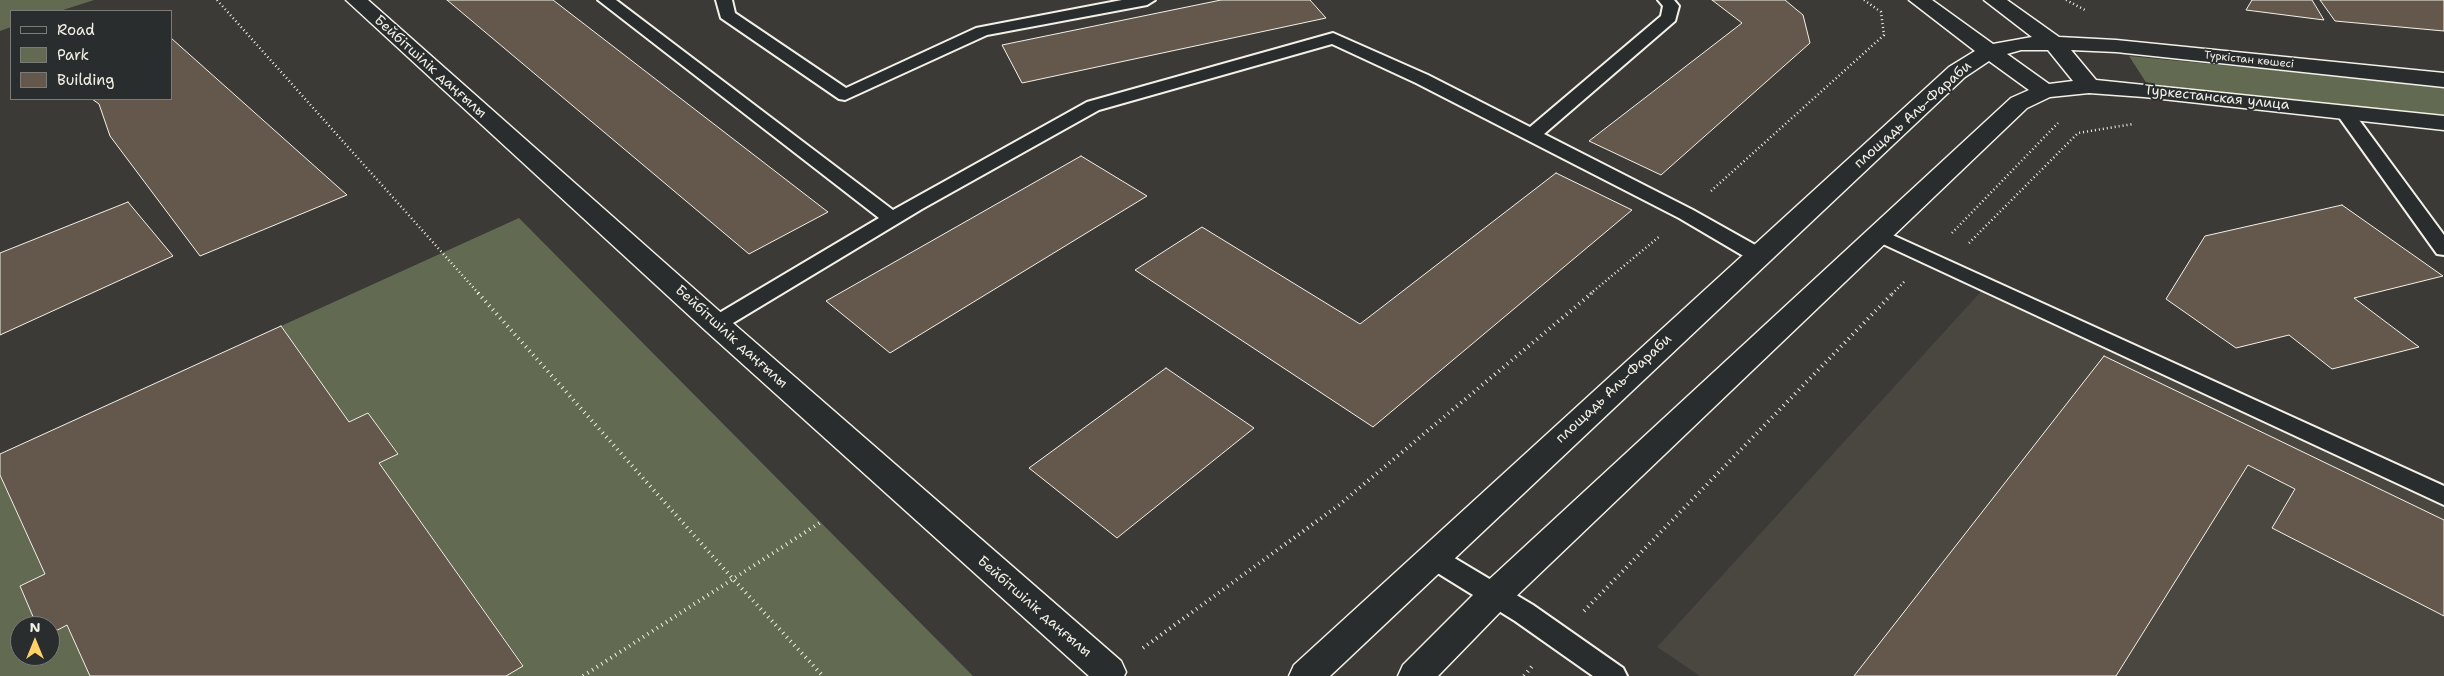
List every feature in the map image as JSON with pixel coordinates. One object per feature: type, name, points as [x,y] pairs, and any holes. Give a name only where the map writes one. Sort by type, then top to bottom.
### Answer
[{"type":"main road","name":"Бейбітшілік даңғылы","points":[[356,0],[716,324],[1109,672]]},
{"type":"main road","points":[[1919,0],[2045,91]]},
{"type":"main road","points":[[1994,0],[2054,43],[2089,86]]},
{"type":"main road","name":"площадь Аль-Фараби","points":[[1306,676],[1432,557],[1958,72],[1990,51],[2021,44],[2054,43]]},
{"type":"main road","name":"Түркістан көшесі","points":[[2054,43],[2116,46],[2444,80]]},
{"type":"main road","points":[[1416,676],[1494,596],[1877,234],[2019,103],[2045,91],[2089,86]]},
{"type":"main road","name":"Туркестанская улица","points":[[2089,86],[2144,90],[2345,112]]},
{"type":"main road","points":[[2345,112],[2444,123]]},
{"type":"lane","points":[[606,0],[892,219]]},
{"type":"lane","points":[[724,0],[727,15],[846,95],[982,31],[1146,0]]},
{"type":"lane","points":[[1531,136],[1669,18],[1671,6],[1666,0]]},
{"type":"lane","points":[[716,324],[892,219],[1094,106],[1333,38],[1422,79],[1686,214],[1759,256]]},
{"type":"lane","points":[[2345,112],[2444,249]]},
{"type":"lane","points":[[1877,234],[2443,494]]},
{"type":"lane","points":[[1432,557],[1559,638],[1614,676]]},
{"type":"path","points":[[217,0],[733,579],[823,676]]},
{"type":"path","points":[[1109,672],[1339,505],[1686,214],[1884,35],[1881,12],[1864,0]]},
{"type":"path","points":[[2066,0],[2090,13]]},
{"type":"path","points":[[1938,262],[2058,123],[2067,121]]},
{"type":"path","points":[[1524,676],[1559,638],[1938,262],[2078,132],[2142,122]]},
{"type":"path","points":[[583,676],[821,522]]},
{"type":"shaded area","points":[[1986,286],[2444,503],[2444,676],[1700,676],[1657,647]]},
{"type":"green space","points":[[0,0],[94,0],[63,10],[10,10],[10,27],[0,31]]},
{"type":"green space","points":[[2129,56],[2444,87],[2444,119],[2149,87]]},
{"type":"green space","points":[[519,218],[973,676],[506,676],[523,665],[379,463],[398,453],[368,413],[349,422],[281,326]]},
{"type":"green space","points":[[0,475],[45,574],[21,586],[33,616],[10,616],[10,666],[60,666],[60,629],[67,625],[90,676],[0,676]]},
{"type":"building","points":[[447,0],[553,0],[828,212],[749,254]]},
{"type":"building","points":[[1221,0],[1310,0],[1326,18],[1022,83],[1002,45]]},
{"type":"building","points":[[1712,0],[1785,0],[1803,15],[1810,43],[1661,175],[1589,141],[1742,23]]},
{"type":"building","points":[[2252,0],[2312,0],[2324,20],[2246,10]]},
{"type":"building","points":[[2320,0],[2444,0],[2444,31],[2335,21]]},
{"type":"building","points":[[172,39],[347,195],[200,256],[110,136],[99,104],[93,100],[172,100]]},
{"type":"building","points":[[1081,156],[1147,196],[890,353],[826,301]]},
{"type":"building","points":[[1556,173],[1632,210],[1373,427],[1135,270],[1202,227],[1360,324]]},
{"type":"building","points":[[128,202],[173,256],[0,335],[0,253]]},
{"type":"building","points":[[2342,205],[2443,276],[2354,298],[2419,347],[2332,369],[2289,335],[2236,348],[2166,299],[2205,236]]},
{"type":"building","points":[[281,326],[349,422],[368,413],[398,454],[379,463],[523,666],[506,676],[90,676],[67,625],[60,629],[60,616],[33,616],[20,586],[45,574],[0,475],[0,454]]},
{"type":"building","points":[[2104,356],[2444,520],[2444,616],[2272,528],[2295,489],[2248,465],[2116,676],[1854,676]]},
{"type":"building","points":[[1166,368],[1254,428],[1117,538],[1029,468]]}]
